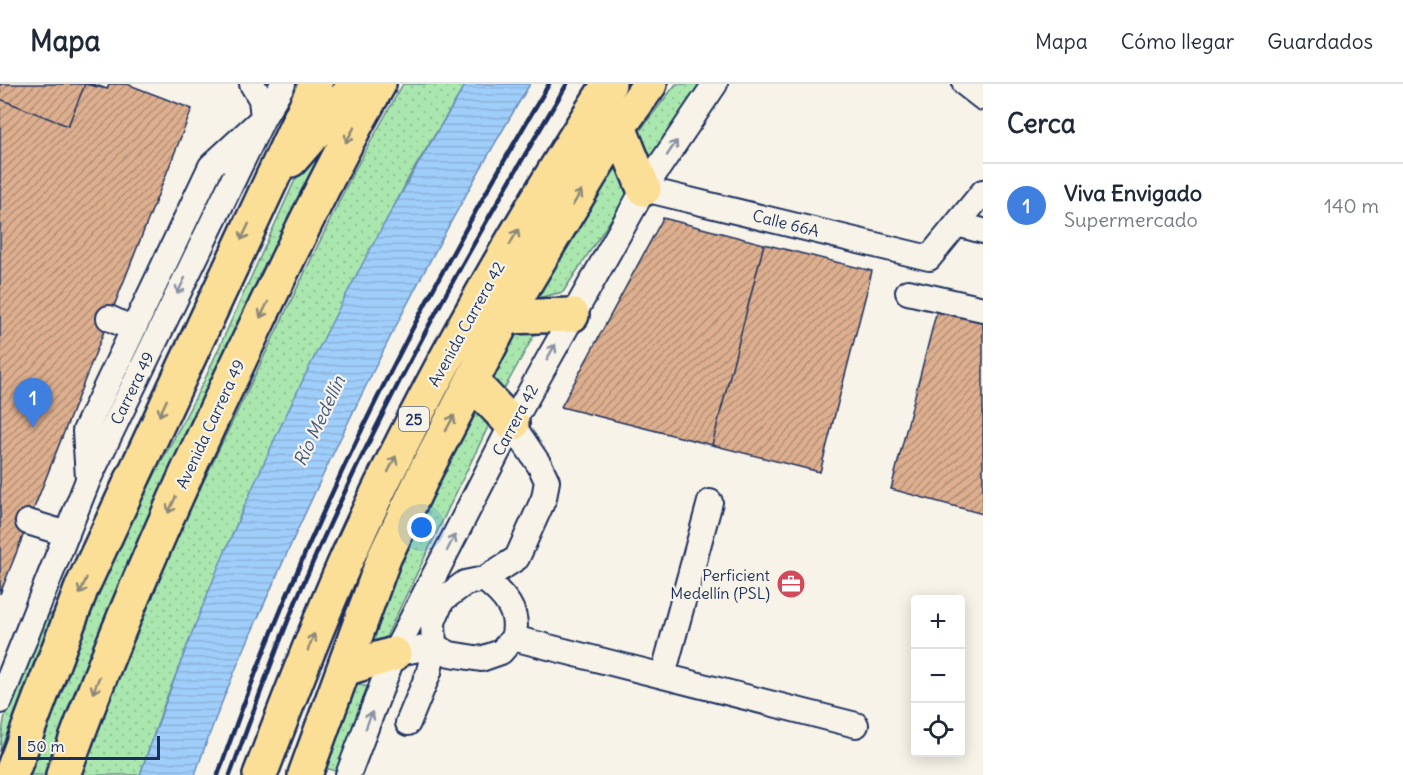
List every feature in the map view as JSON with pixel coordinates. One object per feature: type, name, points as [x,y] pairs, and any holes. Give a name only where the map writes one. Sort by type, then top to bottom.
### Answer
[{"type":"highway","points":[[11,775],[82,587],[264,191],[316,84]]},
{"type":"highway","points":[[264,191],[357,84]]},
{"type":"highway","name":"Avenida Carrera 49","points":[[63,775],[93,691],[142,572],[220,400],[342,149],[379,84]]},
{"type":"highway","name":"Avenida Carrera 42","points":[[260,775],[315,632],[348,554],[413,421],[535,199],[609,84]]},
{"type":"highway","points":[[636,100],[644,189]]},
{"type":"highway","name":"Avenida Carrera 42","points":[[305,775],[384,558],[505,317],[636,100]]},
{"type":"highway","points":[[505,317],[572,315]]},
{"type":"highway","points":[[472,381],[512,424]]},
{"type":"highway","points":[[282,775],[331,648],[384,558]]},
{"type":"highway","points":[[344,669],[394,654]]},
{"type":"street","points":[[88,480],[85,431],[211,166],[263,118],[261,99],[252,84]]},
{"type":"street","name":"Carrera 49","points":[[0,701],[10,655],[67,534],[88,480],[263,118],[283,84]]},
{"type":"street","name":"Carrera 42","points":[[348,775],[394,654],[512,424],[644,189],[715,84]]},
{"type":"street","points":[[965,84],[983,98]]},
{"type":"street","name":"Calle 66A","points":[[644,189],[929,258],[957,224]]},
{"type":"street","points":[[983,192],[957,224],[983,231]]},
{"type":"street","points":[[908,292],[983,309]]},
{"type":"street","points":[[106,326],[130,336]]},
{"type":"street","points":[[408,723],[429,672],[434,646],[433,622],[442,600],[465,583],[484,579],[517,558],[544,498],[547,482],[540,466],[512,424]]},
{"type":"street","points":[[663,675],[710,502]]},
{"type":"street","points":[[28,522],[67,534]]},
{"type":"street","points":[[394,654],[434,646],[450,654],[481,659],[501,652],[513,638],[516,618],[500,592],[484,579]]},
{"type":"street","points":[[513,638],[856,725]]},
{"type":"green space","points":[[403,84],[466,84],[409,177],[242,511],[166,699],[140,775],[81,775],[158,575],[352,175]]},
{"type":"green space","points":[[676,84],[702,84],[648,166],[638,133]]},
{"type":"green space","points":[[356,97],[251,300],[170,469],[85,672],[46,775],[28,775],[64,675],[120,541],[204,381],[295,180]]},
{"type":"green space","points":[[616,167],[627,195],[563,292],[529,300]]},
{"type":"green space","points":[[537,330],[499,398],[489,378],[516,332]]},
{"type":"green space","points":[[478,406],[488,427],[383,643],[362,652],[411,536]]},
{"type":"green space","points":[[55,612],[0,757],[8,705],[37,620]]},
{"type":"green space","points":[[353,682],[371,688],[341,773],[323,767]]},
{"type":"water","name":"Río Medellín","points":[[466,84],[530,84],[437,248],[351,417],[243,652],[195,775],[140,775],[207,596],[284,420],[370,250]]},
{"type":"building","points":[[0,84],[93,84],[107,89],[109,84],[127,84],[192,109],[0,594]]},
{"type":"building","points":[[85,84],[107,89],[109,84],[127,84],[192,109],[0,594],[0,99],[68,126]]},
{"type":"building","points":[[663,218],[764,244],[712,445],[561,407]]},
{"type":"building","points":[[764,244],[872,271],[820,472],[712,445]]},
{"type":"building","points":[[938,306],[983,318],[983,514],[891,489]]},
{"type":"railway","points":[[218,775],[287,596],[366,421],[454,251],[549,84]]},
{"type":"railway","points":[[230,775],[291,612],[360,459],[425,332],[567,84]]},
{"type":"place","name":"Viva Envigado","points":[[33,428]]},
{"type":"place","name":"Perficient Medellín (PSL)","points":[[791,584]]}]
